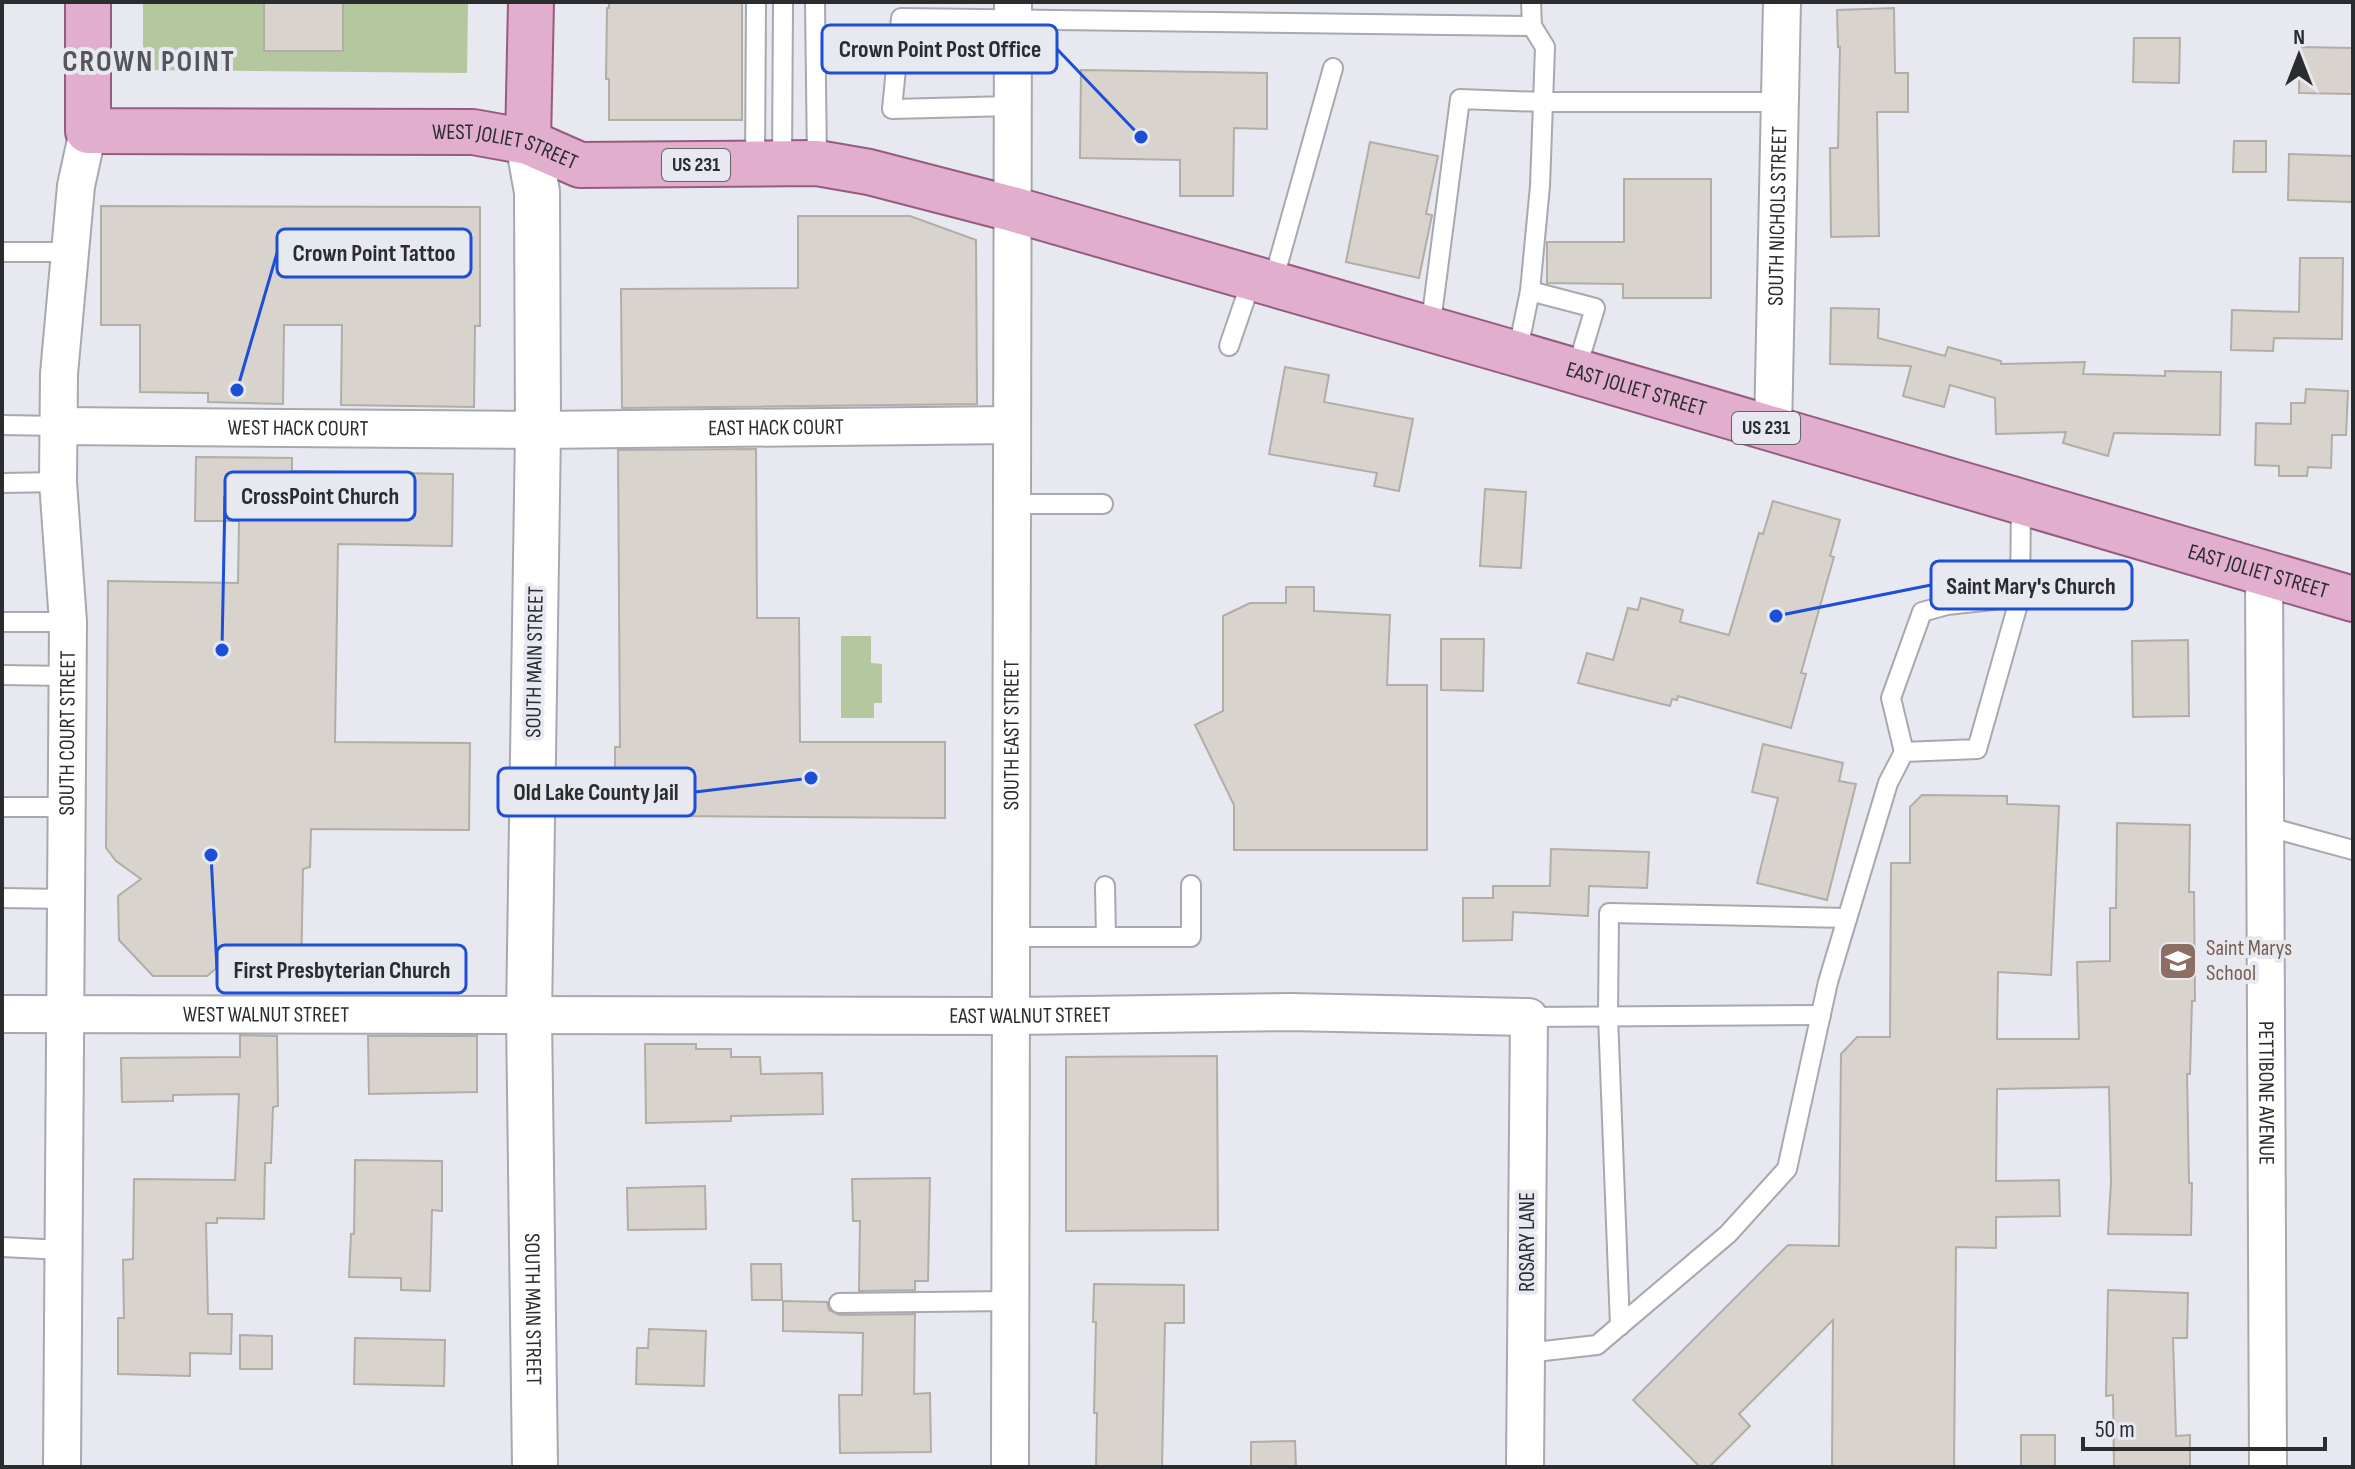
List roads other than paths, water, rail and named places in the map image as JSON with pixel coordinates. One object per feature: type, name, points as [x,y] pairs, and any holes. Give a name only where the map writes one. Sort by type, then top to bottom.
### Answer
[{"type":"main road","name":"SOUTH COURT STREET","points":[[88,2],[88,131]]},
{"type":"main road","name":"SOUTH MAIN STREET","points":[[528,142],[531,2]]},
{"type":"main road","name":"WEST JOLIET STREET","points":[[88,131],[473,132],[528,142],[580,165],[785,164],[869,172],[1012,209]]},
{"type":"main road","name":"EAST JOLIET STREET","points":[[1012,209],[2353,599]]},
{"type":"street","name":"SOUTH NICHOLS STREET","points":[[1773,430],[1782,2]]},
{"type":"street","name":"SOUTH EAST STREET","points":[[1010,1467],[1013,10]]},
{"type":"street","name":"SOUTH COURT STREET","points":[[62,1467],[68,622],[58,482],[59,374],[76,186],[88,131]]},
{"type":"street","name":"SOUTH MAIN STREET","points":[[528,142],[537,192],[538,430],[529,1016],[535,1467]]},
{"type":"street","name":"EAST HACK COURT","points":[[538,430],[1012,425]]},
{"type":"street","name":"WEST HACK COURT","points":[[58,426],[538,430]]},
{"type":"street","name":"PETTIBONE AVENUE","points":[[2264,573],[2268,1467]]},
{"type":"street","name":"EAST WALNUT STREET","points":[[529,1016],[1010,1016],[1290,1012],[1529,1017]]},
{"type":"street","name":"WEST WALNUT STREET","points":[[2,1014],[529,1016]]},
{"type":"street","name":"ROSARY LANE","points":[[1525,1467],[1529,1017]]},
{"type":"lane","points":[[756,2],[785,164]]},
{"type":"lane","points":[[783,2],[785,164]]},
{"type":"lane","points":[[785,164],[815,2]]},
{"type":"lane","points":[[1517,354],[1530,291],[1540,186],[1545,47],[1532,26],[1531,2]]},
{"type":"lane","points":[[1012,106],[892,109],[901,18],[1013,10],[1532,26]]},
{"type":"lane","points":[[1229,346],[1262,282],[1333,68]]},
{"type":"lane","points":[[1430,330],[1460,99],[1780,102]]},
{"type":"lane","points":[[2,252],[71,252]]},
{"type":"lane","points":[[1530,291],[1595,308],[1576,371]]},
{"type":"lane","points":[[2,425],[58,426]]},
{"type":"lane","points":[[2,483],[58,482]]},
{"type":"lane","points":[[1904,752],[1977,749],[2020,597],[2021,502]]},
{"type":"lane","points":[[1012,504],[1103,504]]},
{"type":"lane","points":[[1526,1353],[1597,1345],[1728,1234],[1787,1169],[1821,1015],[1847,918],[1888,783],[1904,752],[1891,698],[1922,612],[1947,605],[2020,597]]},
{"type":"lane","points":[[2,622],[68,622]]},
{"type":"lane","points":[[2,675],[67,676]]},
{"type":"lane","points":[[2,807],[66,807]]},
{"type":"lane","points":[[2265,826],[2353,850]]},
{"type":"lane","points":[[1011,937],[1191,937],[1191,885]]},
{"type":"lane","points":[[1105,886],[1106,937]]},
{"type":"lane","points":[[2,898],[66,899]]},
{"type":"lane","points":[[1620,1326],[1608,1016],[1609,913],[1847,918]]},
{"type":"lane","points":[[1529,1017],[1821,1015]]},
{"type":"lane","points":[[2,1247],[63,1250]]},
{"type":"lane","points":[[839,1303],[1010,1301]]},
{"type":"place","name":"Crown Point Post Office","points":[[1141,137]]},
{"type":"place","name":"Crown Point Tattoo","points":[[237,390]]},
{"type":"place","name":"Saint Mary's Church","points":[[1776,616]]},
{"type":"place","name":"CrossPoint Church","points":[[222,650]]},
{"type":"place","name":"Old Lake County Jail","points":[[811,778]]},
{"type":"place","name":"First Presbyterian Church","points":[[211,855]]},
{"type":"place","name":"Saint Marys School","points":[[2178,961]]},
{"type":"district","name":"CROWN POINT","points":[[149,62]]}]
